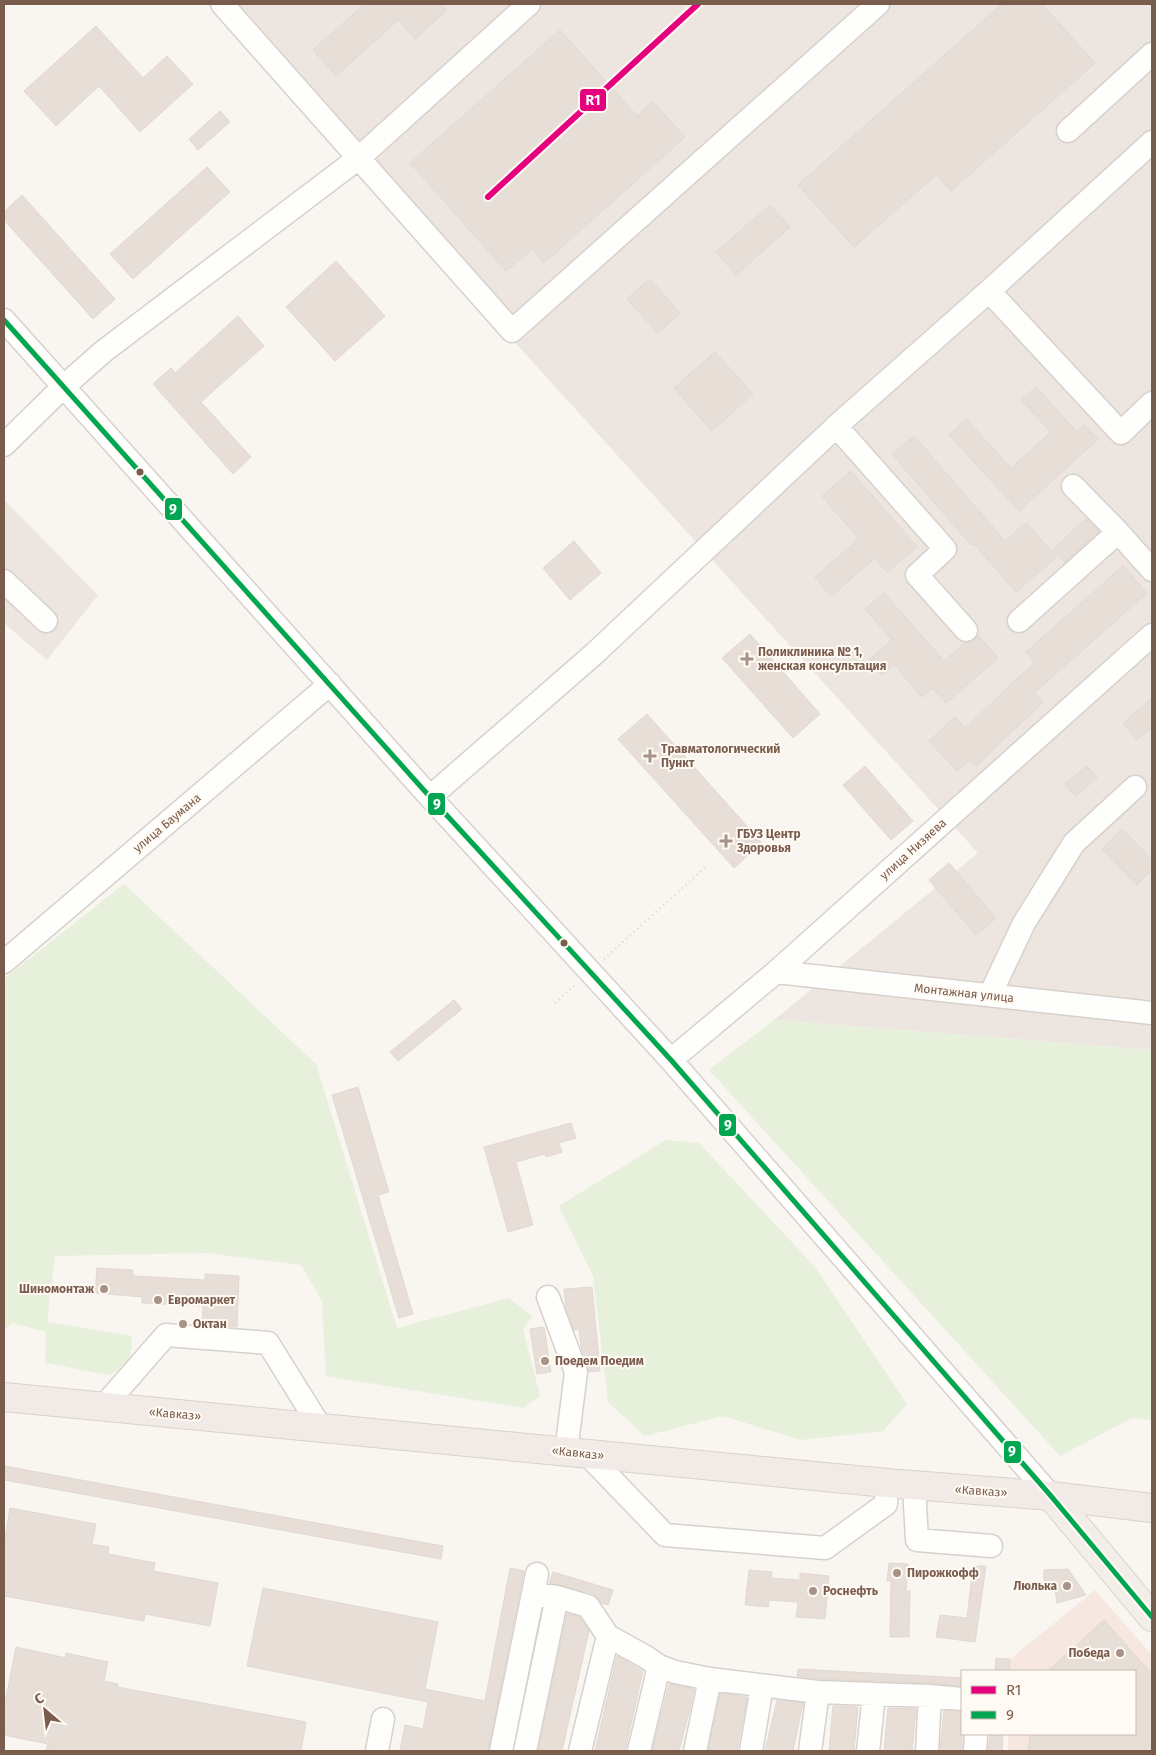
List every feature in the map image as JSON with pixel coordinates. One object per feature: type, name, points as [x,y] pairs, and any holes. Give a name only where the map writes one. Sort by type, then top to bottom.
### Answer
[{"type":"highway","name":"«Кавказ»","points":[[4,1397],[914,1486],[1051,1496],[1152,1508]]},
{"type":"main road","points":[[1051,1496],[1152,1596]]},
{"type":"main road","points":[[1051,1496],[1152,1617]]},
{"type":"street","points":[[222,4],[360,157],[512,331],[878,4]]},
{"type":"street","points":[[4,445],[104,351],[360,157],[529,4]]},
{"type":"street","points":[[1068,131],[1152,54]]},
{"type":"street","points":[[430,797],[594,654],[836,426],[989,291],[1152,142]]},
{"type":"street","points":[[989,291],[1121,433],[1152,403]]},
{"type":"street","points":[[4,320],[430,797],[671,1060],[1051,1496]]},
{"type":"street","points":[[836,426],[944,550],[917,575],[966,630]]},
{"type":"street","points":[[1073,486],[1152,570]]},
{"type":"street","points":[[1018,621],[1118,532]]},
{"type":"street","points":[[4,581],[46,621]]},
{"type":"street","name":"улица Низяева","points":[[671,1060],[776,972],[1152,635]]},
{"type":"street","name":"улица Баумана","points":[[4,962],[330,684]]},
{"type":"street","points":[[990,995],[1024,924],[1074,843],[1135,787]]},
{"type":"street","name":"Монтажная улица","points":[[776,972],[1152,1013]]},
{"type":"street","points":[[548,1298],[576,1372],[576,1453],[665,1535],[825,1548],[886,1504],[887,1483]]},
{"type":"street","points":[[103,1407],[166,1335],[268,1343],[321,1428]]},
{"type":"street","points":[[914,1486],[917,1540],[991,1546]]},
{"type":"street","points":[[500,1751],[535,1584],[557,1597],[588,1606],[608,1636],[646,1656],[659,1666],[674,1672],[710,1679],[818,1692],[930,1696],[961,1700]]},
{"type":"street","points":[[525,1751],[557,1597]]},
{"type":"street","points":[[580,1751],[608,1636]]},
{"type":"street","points":[[639,1751],[659,1666]]},
{"type":"street","points":[[695,1751],[710,1679]]},
{"type":"street","points":[[751,1751],[762,1686]]},
{"type":"street","points":[[810,1751],[818,1692]]},
{"type":"street","points":[[868,1751],[874,1694]]},
{"type":"street","points":[[927,1751],[930,1696]]},
{"type":"street","points":[[377,1751],[383,1719]]},
{"type":"street","points":[[975,1751],[976,1735]]},
{"type":"path","points":[[555,1003],[708,865]]},
{"type":"shaded area","points":[[208,4],[1152,4],[1152,1050],[774,1020],[978,853]]},
{"type":"shaded area","points":[[4,500],[98,595],[47,660],[4,623]]},
{"type":"shaded area","points":[[1095,1590],[1152,1655],[1152,1751],[1008,1751],[1008,1735],[1136,1735],[1136,1670],[1009,1670],[1010,1659]]},
{"type":"green space","points":[[124,884],[316,1064],[397,1328],[509,1298],[532,1316],[523,1329],[540,1396],[523,1408],[326,1376],[322,1301],[301,1265],[207,1253],[55,1256],[47,1322],[131,1336],[132,1346],[129,1361],[110,1375],[45,1363],[46,1332],[12,1323],[4,1331],[4,979]]},
{"type":"green space","points":[[774,1020],[1152,1050],[1152,1420],[1132,1418],[1060,1456],[709,1070]]},
{"type":"green space","points":[[666,1140],[699,1143],[815,1267],[907,1404],[883,1431],[800,1440],[723,1416],[645,1436],[608,1402],[593,1276],[559,1206]]},
{"type":"building","points":[[365,4],[441,4],[447,10],[415,39],[398,20],[336,76],[313,50]]},
{"type":"building","points":[[1002,4],[1042,4],[1095,63],[951,191],[936,175],[854,247],[798,185]]},
{"type":"building","points":[[96,26],[143,78],[167,56],[193,84],[140,132],[99,86],[56,126],[24,91]]},
{"type":"building","points":[[560,30],[637,116],[653,102],[685,137],[544,263],[532,249],[506,271],[410,163]]},
{"type":"building","points":[[220,111],[230,122],[198,150],[189,139]]},
{"type":"building","points":[[207,167],[230,192],[133,279],[110,254]]},
{"type":"building","points":[[22,195],[115,299],[93,319],[4,220],[4,212]]},
{"type":"building","points":[[770,205],[790,227],[736,275],[716,252]]},
{"type":"building","points":[[336,261],[385,316],[335,361],[286,307]]},
{"type":"building","points":[[650,279],[680,313],[658,333],[627,299]]},
{"type":"building","points":[[238,316],[264,346],[201,402],[251,457],[233,474],[153,384],[171,368],[175,373]]},
{"type":"building","points":[[715,352],[753,394],[712,431],[674,388]]},
{"type":"building","points":[[1036,387],[1077,432],[1085,425],[1098,439],[1019,511],[949,435],[966,419],[1011,468],[1051,432],[1021,400]]},
{"type":"building","points":[[914,436],[1005,541],[1026,523],[1057,557],[1016,592],[974,544],[971,545],[892,454]]},
{"type":"building","points":[[851,471],[917,547],[887,572],[875,558],[831,596],[815,577],[859,539],[822,496]]},
{"type":"building","points":[[1086,519],[1099,531],[1065,562],[1053,549]]},
{"type":"building","points":[[574,541],[601,573],[570,600],[543,568]]},
{"type":"building","points":[[1123,566],[1147,593],[1034,693],[1043,702],[976,766],[969,760],[957,771],[929,741],[955,717],[965,728],[1035,662],[1026,652]]},
{"type":"building","points":[[884,593],[944,661],[965,643],[974,640],[978,635],[998,658],[946,703],[933,688],[922,697],[894,664],[882,675],[869,660],[892,640],[865,609]]},
{"type":"building","points":[[750,634],[820,714],[793,738],[722,658]]},
{"type":"building","points":[[1152,698],[1152,727],[1137,740],[1123,723]]},
{"type":"building","points":[[647,714],[762,843],[734,868],[618,739]]},
{"type":"building","points":[[865,766],[913,821],[891,840],[843,785]]},
{"type":"building","points":[[1087,766],[1097,778],[1075,796],[1065,784]]},
{"type":"building","points":[[1122,829],[1152,860],[1152,870],[1137,885],[1102,849]]},
{"type":"building","points":[[949,863],[996,918],[976,935],[929,880]]},
{"type":"building","points":[[454,1000],[462,1009],[398,1061],[390,1052]]},
{"type":"building","points":[[358,1087],[389,1192],[378,1195],[413,1314],[399,1318],[332,1095]]},
{"type":"building","points":[[571,1123],[576,1138],[559,1143],[562,1152],[546,1157],[545,1154],[516,1162],[533,1225],[508,1232],[484,1147]]},
{"type":"building","points":[[97,1268],[133,1270],[133,1276],[205,1280],[205,1274],[239,1276],[237,1327],[202,1325],[203,1306],[142,1303],[142,1297],[95,1293]]},
{"type":"building","points":[[592,1287],[600,1371],[589,1372],[581,1347],[579,1329],[574,1330],[566,1308],[564,1289]]},
{"type":"building","points":[[544,1327],[551,1372],[537,1374],[530,1329]]},
{"type":"building","points":[[4,1466],[443,1546],[441,1559],[4,1480]]},
{"type":"building","points":[[10,1508],[96,1524],[92,1544],[109,1547],[108,1554],[155,1563],[153,1571],[218,1583],[210,1626],[145,1614],[144,1621],[4,1596],[4,1544]]},
{"type":"building","points":[[889,1563],[908,1564],[906,1591],[910,1591],[909,1637],[890,1637],[891,1581],[887,1581]]},
{"type":"building","points":[[973,1566],[986,1566],[975,1642],[936,1637],[940,1615],[967,1618]]},
{"type":"building","points":[[510,1568],[524,1571],[488,1751],[400,1751],[405,1725],[423,1729],[428,1702],[247,1666],[263,1588],[438,1622],[425,1689],[485,1701]]},
{"type":"building","points":[[1068,1569],[1086,1595],[1057,1603],[1055,1588],[1044,1589],[1044,1570]]},
{"type":"building","points":[[749,1570],[772,1572],[771,1578],[800,1580],[800,1573],[829,1576],[825,1619],[796,1617],[798,1602],[769,1600],[768,1607],[745,1605]]},
{"type":"building","points":[[553,1572],[613,1590],[608,1605],[602,1603],[592,1593],[549,1583]]},
{"type":"building","points":[[567,1614],[580,1617],[589,1631],[562,1751],[538,1751]]},
{"type":"building","points":[[1104,1620],[1152,1674],[1152,1751],[1028,1751],[1030,1735],[1136,1735],[1136,1670],[1049,1670]]},
{"type":"building","points":[[16,1647],[66,1658],[66,1653],[108,1662],[104,1681],[118,1684],[117,1687],[306,1722],[301,1751],[46,1751],[48,1744],[4,1735],[4,1708]]},
{"type":"building","points":[[617,1656],[643,1671],[625,1751],[595,1751]]},
{"type":"building","points":[[996,1658],[1010,1659],[1009,1670],[995,1670]]},
{"type":"building","points":[[798,1669],[961,1678],[961,1686],[819,1679],[797,1676]]},
{"type":"building","points":[[669,1684],[694,1689],[690,1709],[679,1751],[652,1751]]},
{"type":"building","points":[[720,1693],[747,1697],[737,1751],[708,1751]]},
{"type":"building","points":[[777,1700],[803,1703],[793,1751],[765,1751]]},
{"type":"building","points":[[833,1706],[858,1707],[854,1751],[829,1751]]},
{"type":"building","points":[[888,1708],[916,1709],[912,1751],[884,1751]]},
{"type":"building","points":[[944,1710],[961,1712],[962,1751],[940,1751]]},
{"type":"building","points":[[990,1735],[1003,1735],[1002,1751],[988,1751]]},
{"type":"transit line","name":"R1","points":[[488,197],[698,4]]},
{"type":"transit line","name":"9","points":[[4,320],[430,797],[671,1060],[1051,1496],[1152,1617]]},
{"type":"place","name":"Поликлиника № 1, женская консультация","points":[[747,659]]},
{"type":"place","name":"Травматологический Пункт","points":[[650,756]]},
{"type":"place","name":"ГБУЗ Центр Здоровья","points":[[726,841]]},
{"type":"place","name":"Шиномонтаж","points":[[104,1289]]},
{"type":"place","name":"Евромаркет","points":[[158,1300]]},
{"type":"place","name":"Октан","points":[[183,1324]]},
{"type":"place","name":"Поедем Поедим","points":[[545,1361]]},
{"type":"place","name":"Пирожкофф","points":[[897,1573]]},
{"type":"place","name":"Люлька","points":[[1067,1586]]},
{"type":"place","name":"Роснефть","points":[[813,1591]]},
{"type":"place","name":"Победа","points":[[1120,1653]]}]
